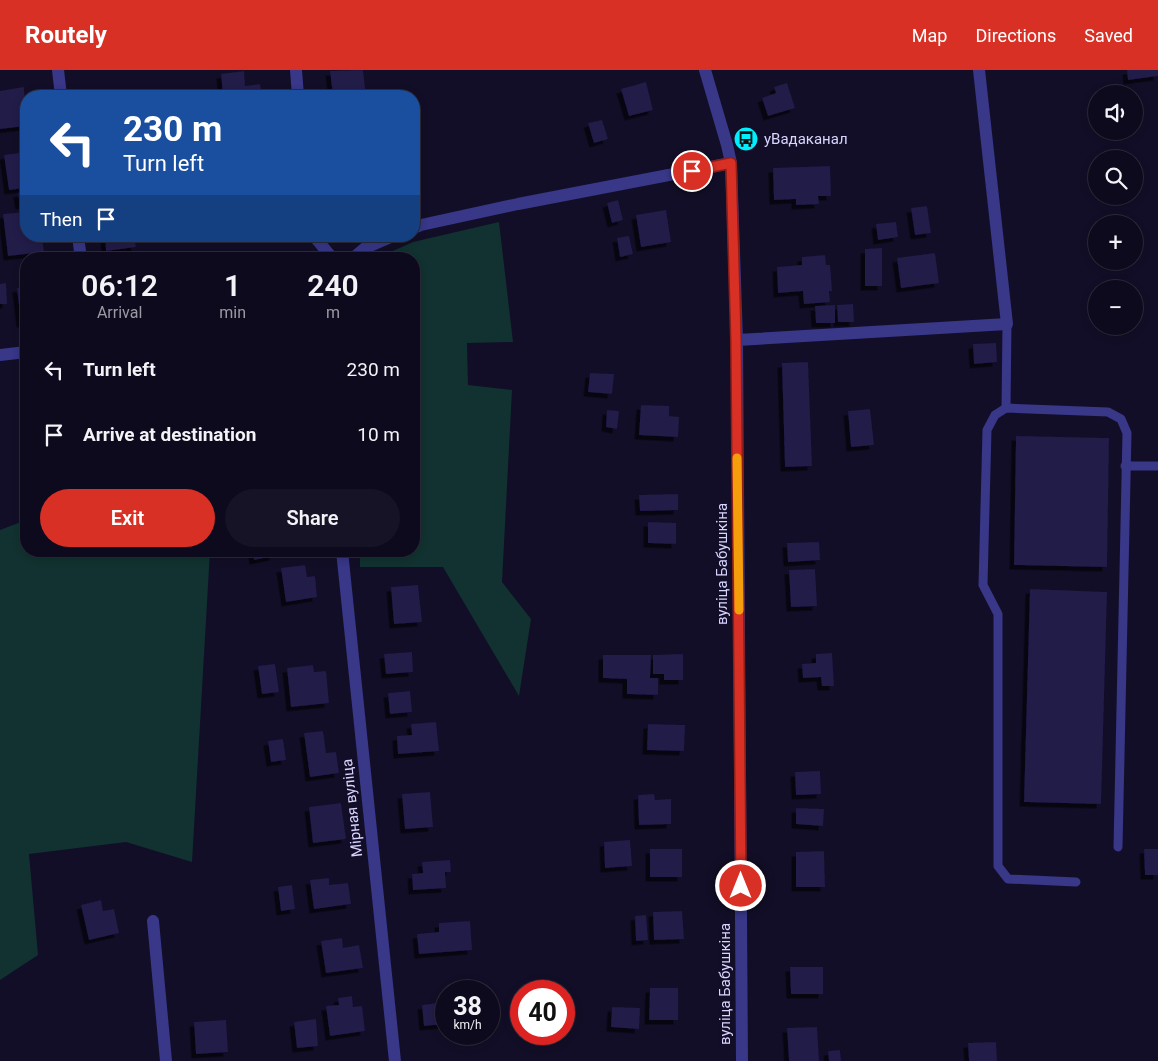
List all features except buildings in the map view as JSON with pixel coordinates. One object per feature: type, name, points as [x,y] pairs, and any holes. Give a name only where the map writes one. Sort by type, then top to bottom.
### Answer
[{"type":"street","points":[[58,70],[60,90]]},
{"type":"street","points":[[296,70],[298,90]]},
{"type":"street","name":"вуліца Бабушкіна","points":[[705,70],[731,163],[736,340],[742,1061]]},
{"type":"street","points":[[736,340],[1006,324],[979,70]]},
{"type":"street","points":[[420,225],[731,163]]},
{"type":"street","points":[[319,242],[327,252]]},
{"type":"street","points":[[360,252],[379,242]]},
{"type":"street","points":[[0,355],[20,353]]},
{"type":"street","name":"Мірная вуліца","points":[[343,557],[395,1061]]},
{"type":"street","points":[[153,921],[166,1061]]},
{"type":"lane","points":[[1006,324],[1006,408]]},
{"type":"lane","points":[[1076,882],[1008,879],[998,866],[998,614],[983,585],[987,430],[995,415],[1006,408],[1108,412],[1121,419],[1127,433],[1118,847]]},
{"type":"lane","points":[[1125,466],[1158,466]]},
{"type":"green space","points":[[499,222],[513,342],[467,343],[468,385],[512,390],[502,582],[531,619],[519,696],[443,567],[360,567],[360,557],[420,557],[420,252],[391,252],[413,242],[420,242],[420,240]]},
{"type":"green space","points":[[20,522],[20,557],[210,557],[192,862],[126,842],[29,854],[38,955],[0,980],[0,530]]},
{"type":"slow traffic","points":[[737,458],[739,610]]},
{"type":"place","name":"уВадаканал","points":[[746,139]]},
{"type":"route","points":[[692,171],[731,163],[736,340],[741,886]]}]
